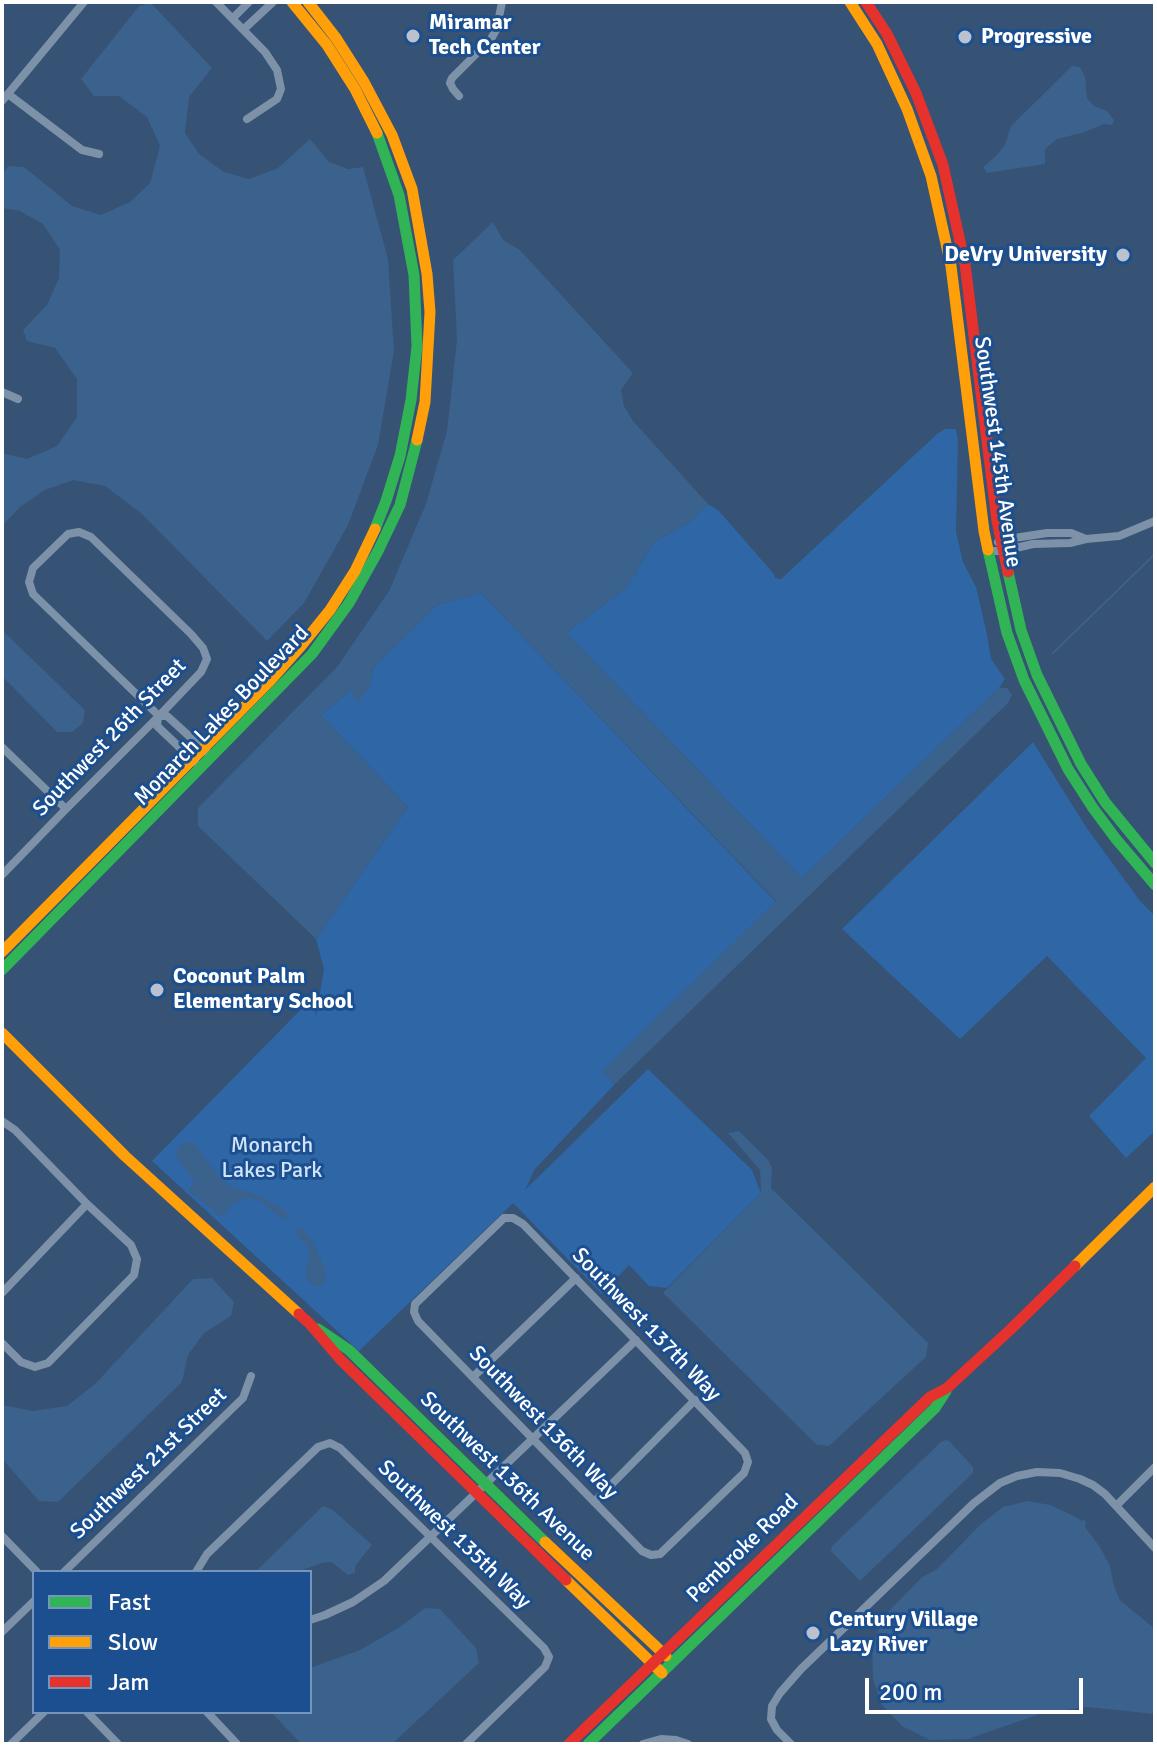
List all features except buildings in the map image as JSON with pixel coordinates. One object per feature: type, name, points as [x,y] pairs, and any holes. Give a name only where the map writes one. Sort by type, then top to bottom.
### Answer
[{"type":"street","points":[[84,2],[5,98],[82,150],[99,154]]},
{"type":"street","points":[[216,2],[265,52],[277,70],[281,89],[277,99],[247,119]]},
{"type":"street","points":[[233,18],[249,2]]},
{"type":"street","points":[[244,29],[273,2]]},
{"type":"street","name":"Monarch Lakes Boulevard","points":[[2,952],[268,683],[330,610],[367,547],[400,456],[417,346],[414,275],[399,195],[380,140],[355,89],[327,45],[292,2]]},
{"type":"street","name":"Monarch Lakes Boulevard","points":[[2,970],[312,654],[335,624],[378,551],[410,469],[425,402],[430,312],[427,274],[412,189],[392,135],[364,82],[308,2]]},
{"type":"street","points":[[459,96],[450,83],[452,78],[491,39],[497,28],[502,2]]},
{"type":"street","name":"Southwest 145th Avenue","points":[[850,2],[877,44],[907,109],[931,176],[951,266],[984,531],[1007,633],[1024,680],[1068,769],[1116,839],[1155,885]]},
{"type":"street","name":"Southwest 145th Avenue","points":[[866,2],[887,34],[916,93],[943,165],[970,291],[997,521],[1021,630],[1037,675],[1081,764],[1105,802],[1155,863]]},
{"type":"street","points":[[2,392],[18,399]]},
{"type":"street","points":[[988,551],[1002,545],[1070,543],[1119,536],[1155,521]]},
{"type":"street","name":"Southwest 26th Street","points":[[2,875],[159,716],[201,672],[207,659],[203,648],[191,634],[91,537],[79,532],[68,534],[33,568],[29,582],[33,594],[159,716]]},
{"type":"street","points":[[266,703],[274,687],[316,639],[312,632]]},
{"type":"street","points":[[202,768],[157,726],[159,716],[167,716],[212,757]]},
{"type":"street","points":[[165,733],[175,723]]},
{"type":"street","points":[[2,747],[66,809]]},
{"type":"street","name":"Southwest 136th Avenue","points":[[2,1033],[125,1156],[310,1324],[340,1359],[672,1663]]},
{"type":"street","points":[[2,1121],[15,1130],[131,1245],[137,1259],[134,1275],[48,1363],[35,1367],[21,1362],[2,1343]]},
{"type":"street","name":"Pembroke Road","points":[[569,1744],[930,1397],[947,1388],[1011,1329],[1155,1187]]},
{"type":"street","points":[[2,1293],[87,1204]]},
{"type":"street","name":"Southwest 137th Way","points":[[414,1312],[415,1304],[504,1218],[513,1218],[523,1224],[695,1400],[745,1453],[748,1462],[744,1473],[660,1554],[651,1555]]},
{"type":"street","points":[[473,1377],[576,1278]]},
{"type":"street","name":"Southwest 136th Way","points":[[414,1312],[418,1321],[594,1502],[642,1551],[651,1555]]},
{"type":"street","points":[[312,1619],[353,1602],[384,1581],[636,1340]]},
{"type":"street","name":"Southwest 21st Street","points":[[66,1570],[243,1398],[251,1376]]},
{"type":"street","name":"Pembroke Road","points":[[588,1744],[935,1408],[947,1388]]},
{"type":"street","points":[[594,1502],[695,1400]]},
{"type":"street","name":"Southwest 135th Way","points":[[197,1570],[207,1554],[318,1447],[330,1443],[340,1448],[544,1648],[549,1657],[545,1667],[466,1744]]},
{"type":"street","points":[[1117,1505],[1155,1467]]},
{"type":"street","points":[[791,1744],[771,1719],[772,1706],[780,1693],[801,1669],[974,1503],[1000,1483],[1037,1472],[1070,1476],[1093,1485],[1117,1505],[1155,1548]]},
{"type":"street","name":"Southwest 136th Avenue","points":[[481,1489],[662,1673]]},
{"type":"street","points":[[2,1536],[35,1570]]},
{"type":"street","points":[[2,1632],[32,1603]]},
{"type":"street","points":[[11,1744],[42,1714]]},
{"type":"street","points":[[89,1714],[118,1744]]},
{"type":"street","points":[[209,1714],[237,1744]]},
{"type":"street","points":[[643,1744],[666,1739],[688,1744]]},
{"type":"green space","points":[[945,429],[956,429],[958,441],[956,532],[963,562],[976,587],[991,659],[1005,679],[802,878],[566,633],[626,588],[654,542],[688,523],[708,504],[719,511],[775,578],[781,579]]},
{"type":"green space","name":"Monarch Lakes Park","points":[[481,593],[776,902],[603,1071],[615,1084],[535,1169],[525,1190],[648,1069],[752,1170],[761,1193],[667,1288],[649,1286],[629,1265],[602,1294],[513,1203],[359,1351],[152,1161],[313,997],[316,1017],[324,969],[316,939],[408,807],[321,715],[354,688],[370,686],[373,668],[437,605]]},
{"type":"green space","points":[[1033,742],[1086,827],[1140,901],[1155,916],[1155,1131],[1126,1158],[1089,1116],[1146,1058],[1047,956],[960,1039],[842,929]]},
{"type":"shaded area","points":[[151,3],[212,68],[189,97],[185,133],[199,154],[224,172],[249,179],[278,168],[310,139],[329,162],[348,169],[363,167],[388,259],[394,351],[378,445],[348,525],[304,603],[267,641],[142,514],[105,486],[73,480],[45,490],[20,507],[2,526],[2,453],[27,459],[57,446],[77,417],[77,379],[55,348],[27,341],[23,330],[47,305],[59,278],[60,250],[43,224],[20,211],[2,208],[2,175],[8,166],[24,167],[72,206],[101,215],[130,202],[150,183],[160,146],[147,117],[119,96],[94,96],[81,79],[139,6]]},
{"type":"shaded area","points":[[1072,66],[1080,67],[1085,77],[1087,98],[1094,106],[1107,111],[1114,120],[1112,125],[1104,124],[1057,139],[1045,149],[1045,164],[987,173],[983,167],[1005,145],[1011,126]]},
{"type":"shaded area","points":[[493,222],[503,240],[520,250],[633,373],[621,390],[624,406],[633,421],[708,504],[688,523],[654,542],[626,588],[566,633],[802,878],[999,688],[1007,688],[1012,695],[1008,703],[615,1084],[602,1071],[776,901],[481,593],[437,605],[373,668],[370,686],[358,703],[353,697],[353,689],[321,715],[408,807],[316,939],[198,826],[198,808],[337,667],[389,591],[426,504],[447,431],[457,339],[453,260]]},
{"type":"shaded area","points":[[2,630],[85,710],[83,723],[72,732],[57,732],[2,676]]},
{"type":"shaded area","points":[[739,1131],[768,1160],[772,1168],[771,1188],[928,1343],[926,1357],[829,1446],[817,1445],[663,1293],[761,1193],[760,1170],[728,1133]]},
{"type":"shaded area","points":[[193,1142],[221,1179],[231,1187],[257,1195],[279,1207],[288,1215],[286,1219],[262,1202],[247,1197],[229,1206],[221,1216],[188,1190],[195,1182],[176,1152],[180,1145]]},
{"type":"shaded area","points":[[302,1228],[313,1242],[326,1271],[325,1283],[320,1286],[309,1282],[305,1274],[308,1247],[295,1233]]},
{"type":"shaded area","points":[[212,1278],[234,1302],[231,1316],[204,1333],[188,1355],[182,1382],[58,1502],[39,1501],[2,1459],[2,1405],[33,1411],[67,1406],[95,1384],[193,1279]]},
{"type":"shaded area","points":[[945,1440],[973,1467],[973,1473],[860,1581],[831,1551],[832,1546]]},
{"type":"shaded area","points":[[1028,1501],[1050,1505],[1086,1522],[1085,1527],[1110,1566],[1120,1600],[1155,1629],[1155,1714],[1086,1707],[1040,1714],[968,1739],[930,1740],[902,1726],[881,1704],[873,1679],[872,1644],[886,1614],[922,1577],[937,1569],[981,1524],[1003,1507]]},
{"type":"shaded area","points":[[323,1506],[333,1510],[372,1545],[355,1566],[355,1573],[348,1575],[331,1562],[303,1570],[257,1570]]},
{"type":"shaded area","points":[[425,1608],[440,1609],[476,1648],[479,1663],[392,1744],[301,1744],[273,1714],[312,1714],[312,1667],[360,1650]]},
{"type":"waterway","points":[[1053,653],[1155,554]]},
{"type":"traffic: fast","points":[[375,529],[400,456],[417,346],[414,275],[399,195],[377,133]]},
{"type":"traffic: fast","points":[[2,970],[312,654],[349,603],[378,551],[400,505],[417,440]]},
{"type":"traffic: fast","points":[[988,550],[1007,633],[1024,680],[1068,769],[1116,839],[1155,885]]},
{"type":"traffic: fast","points":[[1008,572],[1021,630],[1037,675],[1081,764],[1105,802],[1155,863]]},
{"type":"traffic: fast","points":[[318,1329],[349,1350],[545,1542]]},
{"type":"traffic: fast","points":[[588,1744],[935,1408],[946,1391]]},
{"type":"traffic: slow","points":[[292,2],[327,45],[355,89],[377,133]]},
{"type":"traffic: slow","points":[[308,2],[364,82],[392,135],[412,189],[427,274],[430,312],[425,402],[417,440]]},
{"type":"traffic: slow","points":[[850,2],[877,44],[907,109],[931,176],[951,266],[988,550]]},
{"type":"traffic: slow","points":[[2,952],[301,646],[330,610],[355,571],[375,529]]},
{"type":"traffic: slow","points":[[2,1033],[125,1156],[299,1314]]},
{"type":"traffic: slow","points":[[1075,1266],[1155,1187]]},
{"type":"traffic: slow","points":[[545,1542],[666,1656]]},
{"type":"traffic: slow","points":[[566,1580],[662,1673]]},
{"type":"traffic: jam","points":[[866,2],[887,34],[916,93],[943,165],[965,264],[997,521],[1008,572]]},
{"type":"traffic: jam","points":[[569,1744],[930,1397],[947,1388],[1075,1266]]},
{"type":"traffic: jam","points":[[299,1314],[340,1359],[566,1580]]},
{"type":"place","name":"Miramar Tech Center","points":[[413,36]]},
{"type":"place","name":"Progressive","points":[[965,37]]},
{"type":"place","name":"DeVry University","points":[[1123,255]]},
{"type":"place","name":"Coconut Palm Elementary School","points":[[157,990]]},
{"type":"place","name":"Century Village Lazy River","points":[[813,1633]]}]
